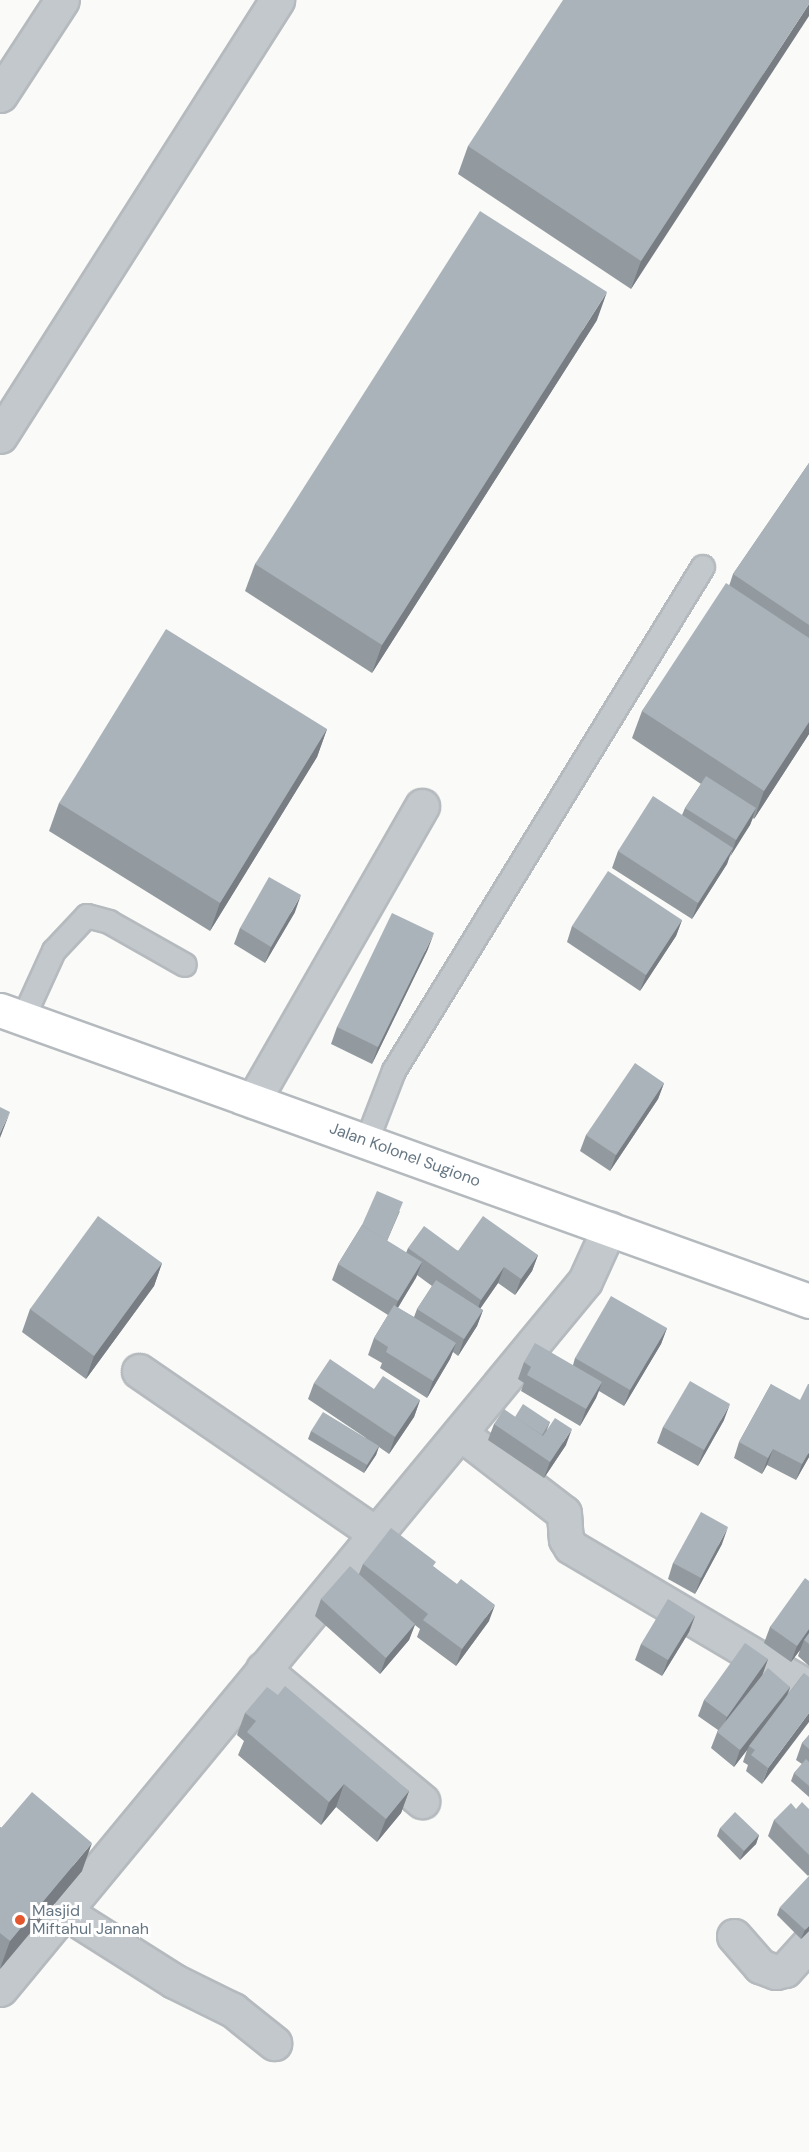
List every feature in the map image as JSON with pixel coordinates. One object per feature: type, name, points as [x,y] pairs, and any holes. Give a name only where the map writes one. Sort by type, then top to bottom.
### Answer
[{"type":"main road","name":"Jalan Kolonel Sugiono","points":[[12,1015],[809,1301]]},
{"type":"street","points":[[0,94],[62,0]]},
{"type":"street","points":[[0,436],[277,0]]},
{"type":"street","points":[[253,1101],[422,806]]},
{"type":"street","points":[[0,1989],[262,1669],[585,1281],[609,1228]]},
{"type":"street","points":[[139,1371],[376,1534]]},
{"type":"street","points":[[460,1433],[564,1513],[566,1539],[571,1547],[809,1688]]},
{"type":"street","points":[[262,1669],[422,1801]]},
{"type":"street","points":[[65,1912],[174,1981],[233,2010],[274,2043]]},
{"type":"street","points":[[734,1936],[760,1966],[776,1972],[785,1970],[804,1959]]},
{"type":"lane","points":[[367,1141],[394,1071],[703,567]]},
{"type":"lane","points":[[12,1015],[54,951],[87,916],[109,922],[185,965]]},
{"type":"building","points":[[563,0],[809,0],[809,4],[641,261],[468,146]]},
{"type":"building","points":[[480,211],[607,292],[382,645],[255,564]]},
{"type":"building","points":[[809,463],[809,625],[733,574]]},
{"type":"building","points":[[726,583],[809,638],[809,722],[764,791],[642,711]]},
{"type":"building","points":[[166,629],[327,729],[220,903],[59,803]]},
{"type":"building","points":[[706,776],[756,808],[736,840],[685,808]]},
{"type":"building","points":[[653,796],[733,848],[698,903],[618,851]]},
{"type":"building","points":[[608,871],[682,920],[646,975],[572,926]]},
{"type":"building","points":[[269,877],[301,895],[271,947],[240,928]]},
{"type":"building","points":[[392,913],[434,933],[378,1047],[337,1027]]},
{"type":"building","points":[[635,1063],[664,1083],[616,1155],[586,1135]]},
{"type":"building","points":[[0,1107],[10,1112],[0,1133]]},
{"type":"building","points":[[377,1191],[403,1202],[387,1241],[362,1225]]},
{"type":"building","points":[[98,1216],[162,1263],[94,1356],[30,1309]]},
{"type":"building","points":[[483,1216],[538,1255],[521,1279],[504,1267],[481,1300],[408,1248],[424,1226],[458,1251]]},
{"type":"building","points":[[362,1225],[422,1262],[398,1301],[338,1264]]},
{"type":"building","points":[[436,1280],[483,1310],[464,1339],[417,1309]]},
{"type":"building","points":[[611,1296],[667,1328],[630,1390],[575,1358]]},
{"type":"building","points":[[394,1305],[456,1343],[433,1381],[386,1352],[388,1347],[374,1338]]},
{"type":"building","points":[[535,1343],[602,1382],[586,1409],[527,1375],[531,1367],[524,1362]]},
{"type":"building","points":[[330,1359],[374,1389],[383,1376],[420,1400],[395,1437],[314,1383]]},
{"type":"building","points":[[690,1381],[730,1404],[704,1450],[663,1427]]},
{"type":"building","points":[[771,1384],[800,1400],[809,1384],[809,1452],[802,1464],[773,1449],[768,1458],[739,1442]]},
{"type":"building","points":[[523,1404],[550,1422],[542,1435],[515,1417]]},
{"type":"building","points":[[504,1409],[543,1436],[555,1418],[572,1429],[550,1462],[494,1424]]},
{"type":"building","points":[[323,1412],[379,1446],[367,1465],[311,1431]]},
{"type":"building","points":[[701,1512],[728,1527],[701,1578],[673,1563]]},
{"type":"building","points":[[391,1528],[436,1562],[433,1566],[457,1584],[461,1579],[495,1605],[462,1649],[423,1620],[428,1614],[363,1564]]},
{"type":"building","points":[[350,1566],[415,1624],[386,1658],[321,1599]]},
{"type":"building","points":[[805,1578],[809,1581],[809,1629],[797,1646],[770,1627]]},
{"type":"building","points":[[668,1599],[695,1616],[668,1660],[641,1644]]},
{"type":"building","points":[[809,1633],[809,1644],[804,1640]]},
{"type":"building","points":[[745,1643],[768,1659],[727,1717],[704,1700]]},
{"type":"building","points":[[768,1668],[790,1687],[740,1750],[717,1732]]},
{"type":"building","points":[[804,1673],[809,1677],[809,1713],[768,1768],[751,1755],[755,1750],[749,1746]]},
{"type":"building","points":[[285,1686],[409,1791],[386,1819],[344,1784],[329,1802],[247,1732],[256,1721],[245,1713],[267,1687],[278,1695]]},
{"type":"building","points":[[809,1735],[809,1749],[802,1743]]},
{"type":"building","points":[[806,1759],[809,1762],[809,1786],[794,1773]]},
{"type":"building","name":"Masjid Miftahul Jannah","points":[[32,1792],[92,1843],[10,1941],[0,1933],[0,1827]]},
{"type":"building","points":[[802,1802],[809,1809],[809,1855],[774,1820],[791,1803],[796,1809]]},
{"type":"building","points":[[735,1812],[759,1835],[744,1851],[720,1828]]},
{"type":"building","points":[[809,1876],[809,1926],[805,1930],[780,1907]]},
{"type":"place","name":"Masjid Miftahul Jannah","points":[[20,1920]]}]
